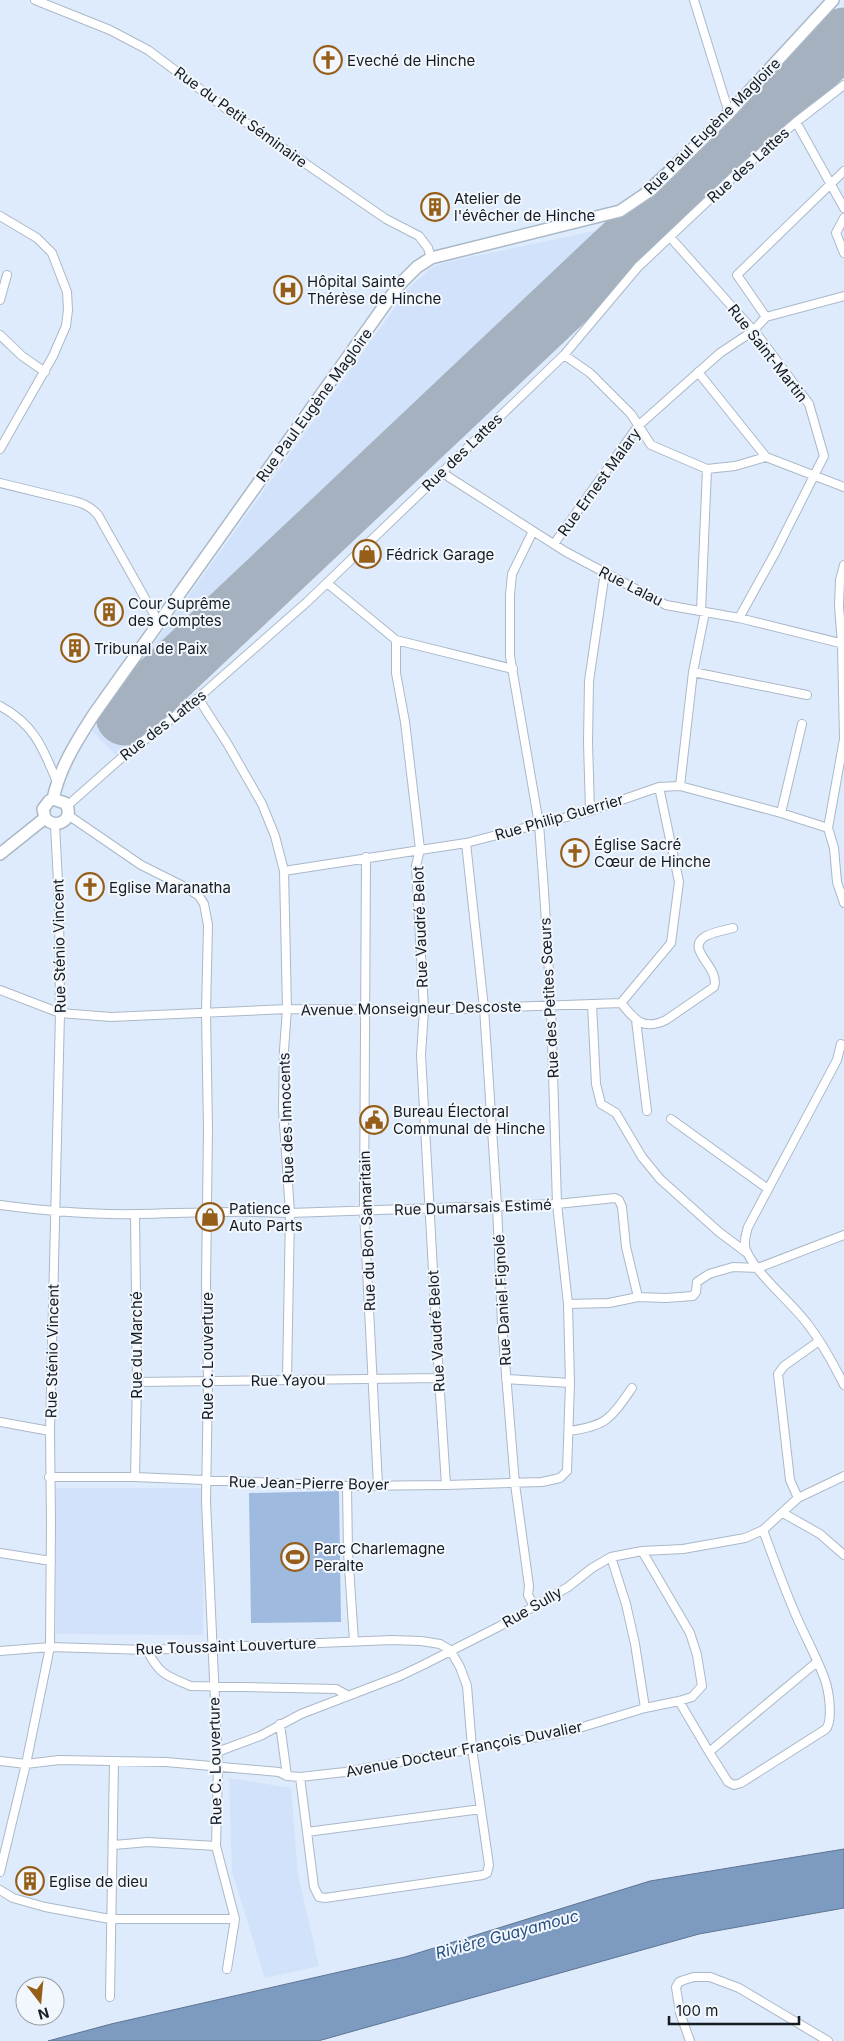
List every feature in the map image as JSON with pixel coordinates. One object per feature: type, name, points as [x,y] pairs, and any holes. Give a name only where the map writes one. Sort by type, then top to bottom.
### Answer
[{"type":"main road","name":"Rue Paul Eugène Magloire","points":[[53,799],[67,756],[94,714],[399,285],[417,267],[431,258],[620,211],[651,190],[729,113],[833,0]]},
{"type":"main road","points":[[0,854],[50,822],[62,823],[68,811],[61,800],[53,799],[49,801],[43,809],[50,822]]},
{"type":"street","name":"Rue du Petit Séminaire","points":[[35,0],[110,30],[148,50],[232,113],[386,219],[419,236],[428,248],[431,258]]},
{"type":"street","points":[[694,0],[729,113]]},
{"type":"street","name":"Rue des Lattes","points":[[68,811],[119,760],[198,698],[326,583],[564,354],[638,267],[796,122],[844,85]]},
{"type":"street","points":[[796,122],[844,208]]},
{"type":"street","points":[[844,171],[737,275],[766,317],[844,296]]},
{"type":"street","points":[[0,216],[37,238],[52,253],[67,292],[68,310],[66,326],[45,372],[0,449]]},
{"type":"street","points":[[844,218],[836,233],[844,253]]},
{"type":"street","name":"Rue Saint-Martin","points":[[670,237],[753,331],[809,404],[824,456],[739,618]]},
{"type":"street","points":[[0,300],[7,275]]},
{"type":"street","name":"Rue Ernest Malary","points":[[554,544],[638,426],[720,353],[753,331],[766,317]]},
{"type":"street","points":[[0,335],[22,356],[45,372]]},
{"type":"street","points":[[564,354],[590,373],[631,414],[651,445],[707,469],[735,466],[766,457]]},
{"type":"street","points":[[698,372],[766,457],[815,474],[844,487]]},
{"type":"street","points":[[680,786],[693,672],[703,612],[707,469]]},
{"type":"street","name":"Rue Lalau","points":[[441,472],[554,544],[666,604],[739,618],[843,644]]},
{"type":"street","points":[[0,483],[86,504],[93,509],[159,623]]},
{"type":"street","name":"Rue des Petites Sœurs","points":[[533,531],[512,574],[510,656],[539,824],[551,1006],[557,1204],[568,1304],[570,1383],[566,1471]]},
{"type":"street","points":[[844,565],[840,580],[839,606],[843,644],[844,739],[828,828],[834,848],[837,882],[844,903]]},
{"type":"street","points":[[590,810],[589,681],[605,572]]},
{"type":"street","points":[[326,583],[396,640],[513,669]]},
{"type":"street","name":"Rue Vaudré Belot","points":[[396,640],[396,673],[405,722],[420,850],[416,866],[424,1010],[421,1054],[446,1485]]},
{"type":"street","points":[[693,672],[807,695]]},
{"type":"street","name":"Rue des Innocents","points":[[198,698],[227,743],[262,804],[284,871],[288,1009],[284,1050],[283,1109],[290,1214],[287,1379]]},
{"type":"street","points":[[0,706],[12,712],[29,726],[46,756],[57,782]]},
{"type":"street","points":[[781,813],[802,724]]},
{"type":"street","name":"Rue Philip Guerrier","points":[[284,871],[466,843],[590,810],[659,787],[680,786],[781,813],[828,828]]},
{"type":"street","points":[[659,787],[679,882],[671,943],[621,1002],[636,1020],[647,1025],[658,1024],[714,987],[716,982],[714,973],[699,952],[698,946],[701,940],[708,935],[733,928]]},
{"type":"street","name":"Rue C. Louverture","points":[[68,811],[141,865],[199,896],[204,904],[208,925],[206,1012],[208,1129],[206,1211],[208,1382],[206,1480],[218,1767],[216,1846],[235,1919],[227,1969]]},
{"type":"street","name":"Rue Sténio Vincent","points":[[0,1872],[26,1764],[50,1647],[49,1477],[60,1013],[59,901],[50,822]]},
{"type":"street","name":"Rue Daniel Fignolé","points":[[466,843],[484,1008],[502,1325],[515,1484],[529,1586],[528,1595],[534,1606]]},
{"type":"street","name":"Rue du Bon Samaritain","points":[[366,857],[364,1211],[378,1485]]},
{"type":"street","name":"Avenue Monseigneur Descoste","points":[[0,990],[60,1013],[111,1017],[288,1009],[424,1010],[621,1002]]},
{"type":"street","points":[[592,1004],[596,1084],[601,1104],[616,1113],[642,1157],[660,1179],[719,1232],[747,1253]]},
{"type":"street","points":[[636,1020],[647,1111]]},
{"type":"street","points":[[844,1046],[841,1044],[837,1060],[748,1227],[744,1246],[758,1268],[806,1322],[844,1385]]},
{"type":"street","points":[[671,1118],[768,1189]]},
{"type":"street","name":"Rue Dumarsais Estimé","points":[[0,1205],[135,1214],[247,1210],[290,1214],[557,1204],[615,1198],[619,1200],[622,1207],[626,1246],[638,1297]]},
{"type":"street","name":"Rue du Marché","points":[[135,1214],[135,1476]]},
{"type":"street","points":[[568,1304],[609,1303],[638,1297],[689,1296],[696,1292],[701,1278],[709,1274],[733,1267],[758,1268],[844,1235]]},
{"type":"street","points":[[798,1498],[790,1480],[778,1374],[784,1366],[819,1341]]},
{"type":"street","name":"Rue Yayou","points":[[136,1382],[439,1378]]},
{"type":"street","points":[[506,1379],[570,1383]]},
{"type":"street","points":[[569,1431],[597,1426],[610,1417],[632,1388]]},
{"type":"street","points":[[0,1422],[50,1431]]},
{"type":"street","name":"Rue Jean-Pierre Boyer","points":[[49,1477],[135,1476],[348,1486],[446,1485],[515,1484],[555,1480],[566,1471]]},
{"type":"street","name":"Rue Sully","points":[[216,1752],[260,1736],[280,1724],[347,1695],[400,1676],[500,1626],[568,1586],[592,1568],[611,1557],[642,1551],[683,1549],[744,1538],[764,1530],[798,1498],[844,1476]]},
{"type":"street","points":[[348,1486],[348,1552],[354,1641]]},
{"type":"street","points":[[783,1513],[820,1534],[844,1555]]},
{"type":"street","points":[[679,1701],[728,1782],[734,1784],[741,1783],[826,1729],[831,1720],[826,1681],[787,1595],[764,1530]]},
{"type":"street","name":"Avenue Docteur François Duvalier","points":[[0,1761],[26,1764],[59,1760],[166,1762],[279,1772],[287,1776],[300,1777],[344,1772],[566,1732],[645,1708],[692,1697],[702,1686],[697,1655],[690,1633],[642,1551]]},
{"type":"street","points":[[0,1553],[51,1562]]},
{"type":"street","points":[[611,1557],[626,1604],[635,1644],[645,1708]]},
{"type":"street","name":"Rue Toussaint Louverture","points":[[0,1651],[50,1647],[147,1650],[354,1641],[421,1641],[440,1644],[450,1650]]},
{"type":"street","points":[[147,1650],[156,1667],[170,1678],[191,1686],[214,1688],[336,1689],[347,1695]]},
{"type":"street","points":[[300,1777],[315,1894],[319,1897],[326,1898],[487,1873],[489,1866],[472,1748],[467,1686],[460,1666],[450,1650]]},
{"type":"street","points":[[710,1752],[817,1662]]},
{"type":"street","points":[[280,1724],[287,1776]]},
{"type":"street","points":[[110,1997],[114,1761]]},
{"type":"street","points":[[307,1832],[481,1810]]},
{"type":"street","points":[[114,1845],[148,1842],[216,1846]]},
{"type":"street","points":[[0,1890],[14,1898],[45,1907],[110,1919],[235,1919]]},
{"type":"street","points":[[690,2041],[680,2013],[676,1988],[679,1982],[684,1980],[710,1977],[739,1988],[828,2041]]},
{"type":"shaded area","points":[[844,8],[844,64],[116,755],[92,731],[408,289],[430,269],[443,263],[589,232],[625,222],[650,203]]},
{"type":"shaded area","points":[[56,1488],[204,1488],[203,1635],[56,1634]]},
{"type":"shaded area","name":"Parc Charlemagne Peralte","points":[[339,1491],[341,1622],[251,1623],[249,1493]]},
{"type":"shaded area","points":[[229,1778],[291,1788],[298,1875],[319,1966],[265,1978],[232,1872]]},
{"type":"water","name":"Rivière Guayamouc","points":[[844,1849],[844,1908],[699,1934],[318,2041],[48,2041],[111,2024],[405,1957],[650,1881]]},
{"type":"runway","points":[[125,716],[844,37]]},
{"type":"place","name":"Eveché de Hinche","points":[[328,60]]},
{"type":"place","name":"Atelier de l'évêcher de Hinche","points":[[435,207]]},
{"type":"place","name":"Hôpital Sainte Thérèse de Hinche","points":[[288,290]]},
{"type":"place","name":"Fédrick Garage","points":[[367,554]]},
{"type":"place","name":"Cour Suprême des Comptes","points":[[109,612]]},
{"type":"place","name":"Tribunal de Paix","points":[[75,648]]},
{"type":"place","name":"Église Sacré Cœur de Hinche","points":[[575,853]]},
{"type":"place","name":"Eglise Maranatha","points":[[90,887]]},
{"type":"place","name":"Bureau Électoral Communal de Hinche","points":[[374,1120]]},
{"type":"place","name":"Patience Auto Parts","points":[[210,1217]]},
{"type":"place","name":"Parc Charlemagne Peralte","points":[[295,1557]]},
{"type":"place","name":"Eglise de dieu","points":[[30,1881]]}]
